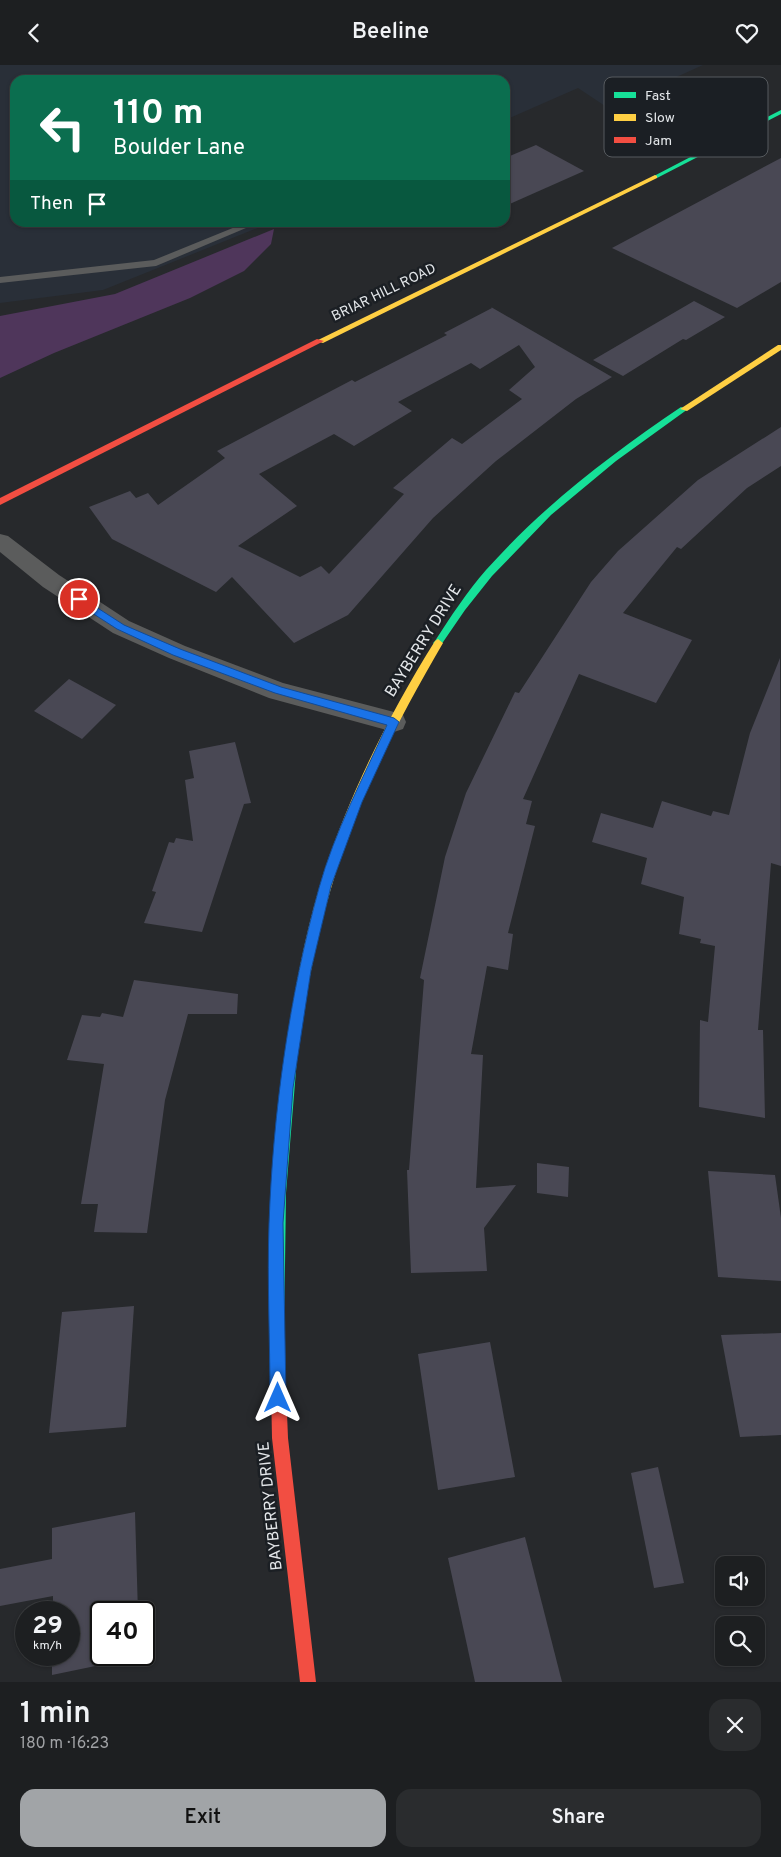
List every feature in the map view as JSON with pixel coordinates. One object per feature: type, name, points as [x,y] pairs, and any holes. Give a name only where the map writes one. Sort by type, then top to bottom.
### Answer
[{"type":"street","name":"BRIAR HILL ROAD","points":[[768,119],[781,112]]},
{"type":"street","name":"BRIAR HILL ROAD","points":[[0,502],[387,307],[593,209],[694,157]]},
{"type":"street","name":"BAYBERRY DRIVE","points":[[308,1682],[298,1615],[278,1417],[276,1223],[286,1088],[305,970],[325,886],[357,802],[394,722],[427,661],[474,589],[525,533],[578,484],[633,442],[781,347]]},
{"type":"street","points":[[0,541],[50,581],[121,627],[176,652],[278,691],[394,722]]},
{"type":"lane","points":[[0,280],[156,263],[243,227]]},
{"type":"shaded area","points":[[0,65],[703,65],[676,77],[604,77],[604,105],[578,88],[510,118],[510,75],[10,75],[10,227],[260,227],[103,290],[0,303]]},
{"type":"shaded area","points":[[274,229],[271,244],[244,271],[190,298],[54,353],[0,378],[0,316],[115,294]]},
{"type":"building","points":[[536,145],[584,171],[510,204],[510,156]]},
{"type":"building","points":[[781,158],[781,282],[737,308],[612,248]]},
{"type":"building","points":[[694,301],[725,317],[686,340],[683,339],[623,376],[593,360]]},
{"type":"building","points":[[492,308],[612,377],[576,399],[496,461],[433,518],[348,615],[294,643],[232,577],[216,592],[112,539],[89,507],[130,491],[136,498],[148,493],[158,505],[225,458],[217,451],[352,380],[355,382],[447,335],[444,333]],"holes":[[[519,345],[535,367],[509,390],[522,399],[462,444],[452,438],[393,488],[404,494],[329,574],[321,566],[300,577],[238,546],[297,506],[259,474],[334,434],[354,446],[412,411],[398,402],[471,363],[480,369]]]},
{"type":"building","points":[[781,427],[781,466],[747,488],[681,549],[677,547],[623,613],[692,640],[656,703],[579,674],[523,799],[532,801],[526,824],[535,826],[508,933],[513,934],[508,970],[487,966],[471,1054],[483,1055],[476,1188],[516,1185],[484,1228],[487,1271],[411,1273],[407,1170],[409,1170],[424,980],[420,978],[445,857],[466,793],[515,692],[519,693],[591,582],[618,551],[698,480]]},
{"type":"building","points":[[780,658],[781,866],[771,863],[758,1030],[763,1030],[765,1118],[699,1107],[700,1020],[708,1022],[715,946],[700,943],[701,939],[679,934],[684,897],[641,884],[647,858],[592,842],[601,813],[653,828],[662,801],[711,816],[713,811],[729,815],[750,733]]},
{"type":"building","points":[[69,679],[116,705],[82,739],[34,711]]},
{"type":"building","points":[[235,742],[251,803],[244,804],[202,932],[144,923],[156,892],[152,891],[169,842],[174,843],[176,838],[193,841],[185,780],[194,778],[189,751]]},
{"type":"building","points":[[134,980],[238,994],[237,1014],[188,1014],[165,1100],[147,1233],[94,1232],[98,1204],[81,1204],[104,1064],[67,1060],[82,1015],[100,1017],[102,1013],[123,1017]]},
{"type":"building","points":[[537,1163],[569,1167],[568,1197],[537,1193]]},
{"type":"building","points":[[708,1171],[775,1175],[781,1218],[781,1281],[718,1277]]},
{"type":"building","points":[[134,1306],[126,1427],[49,1433],[62,1312]]},
{"type":"building","points":[[781,1333],[781,1435],[740,1437],[721,1335]]},
{"type":"building","points":[[490,1342],[515,1477],[438,1490],[418,1354]]},
{"type":"building","points":[[658,1467],[684,1583],[654,1588],[631,1473]]},
{"type":"building","points":[[135,1512],[138,1601],[90,1601],[90,1666],[96,1666],[52,1675],[52,1666],[80,1666],[80,1601],[53,1601],[53,1596],[26,1601],[15,1601],[15,1603],[0,1606],[0,1569],[52,1559],[52,1528]]},
{"type":"building","points":[[525,1537],[562,1682],[475,1682],[448,1558]]},
{"type":"traffic: fast","points":[[768,119],[781,112]]},
{"type":"traffic: fast","points":[[655,177],[694,157]]},
{"type":"traffic: fast","points":[[438,643],[462,607],[517,542],[580,485],[648,433],[684,409]]},
{"type":"traffic: fast","points":[[277,1339],[280,1193],[284,1119],[292,1046]]},
{"type":"traffic: slow","points":[[320,341],[655,177]]},
{"type":"traffic: slow","points":[[684,409],[781,347]]},
{"type":"traffic: slow","points":[[292,1046],[312,937],[340,843],[351,813],[391,725],[438,643]]},
{"type":"traffic: jam","points":[[0,502],[320,341]]},
{"type":"traffic: jam","points":[[277,1339],[280,1438],[308,1682]]},
{"type":"route","points":[[79,599],[121,627],[176,652],[278,691],[394,722],[357,802],[325,886],[305,970],[286,1088],[276,1223],[278,1398]]}]
